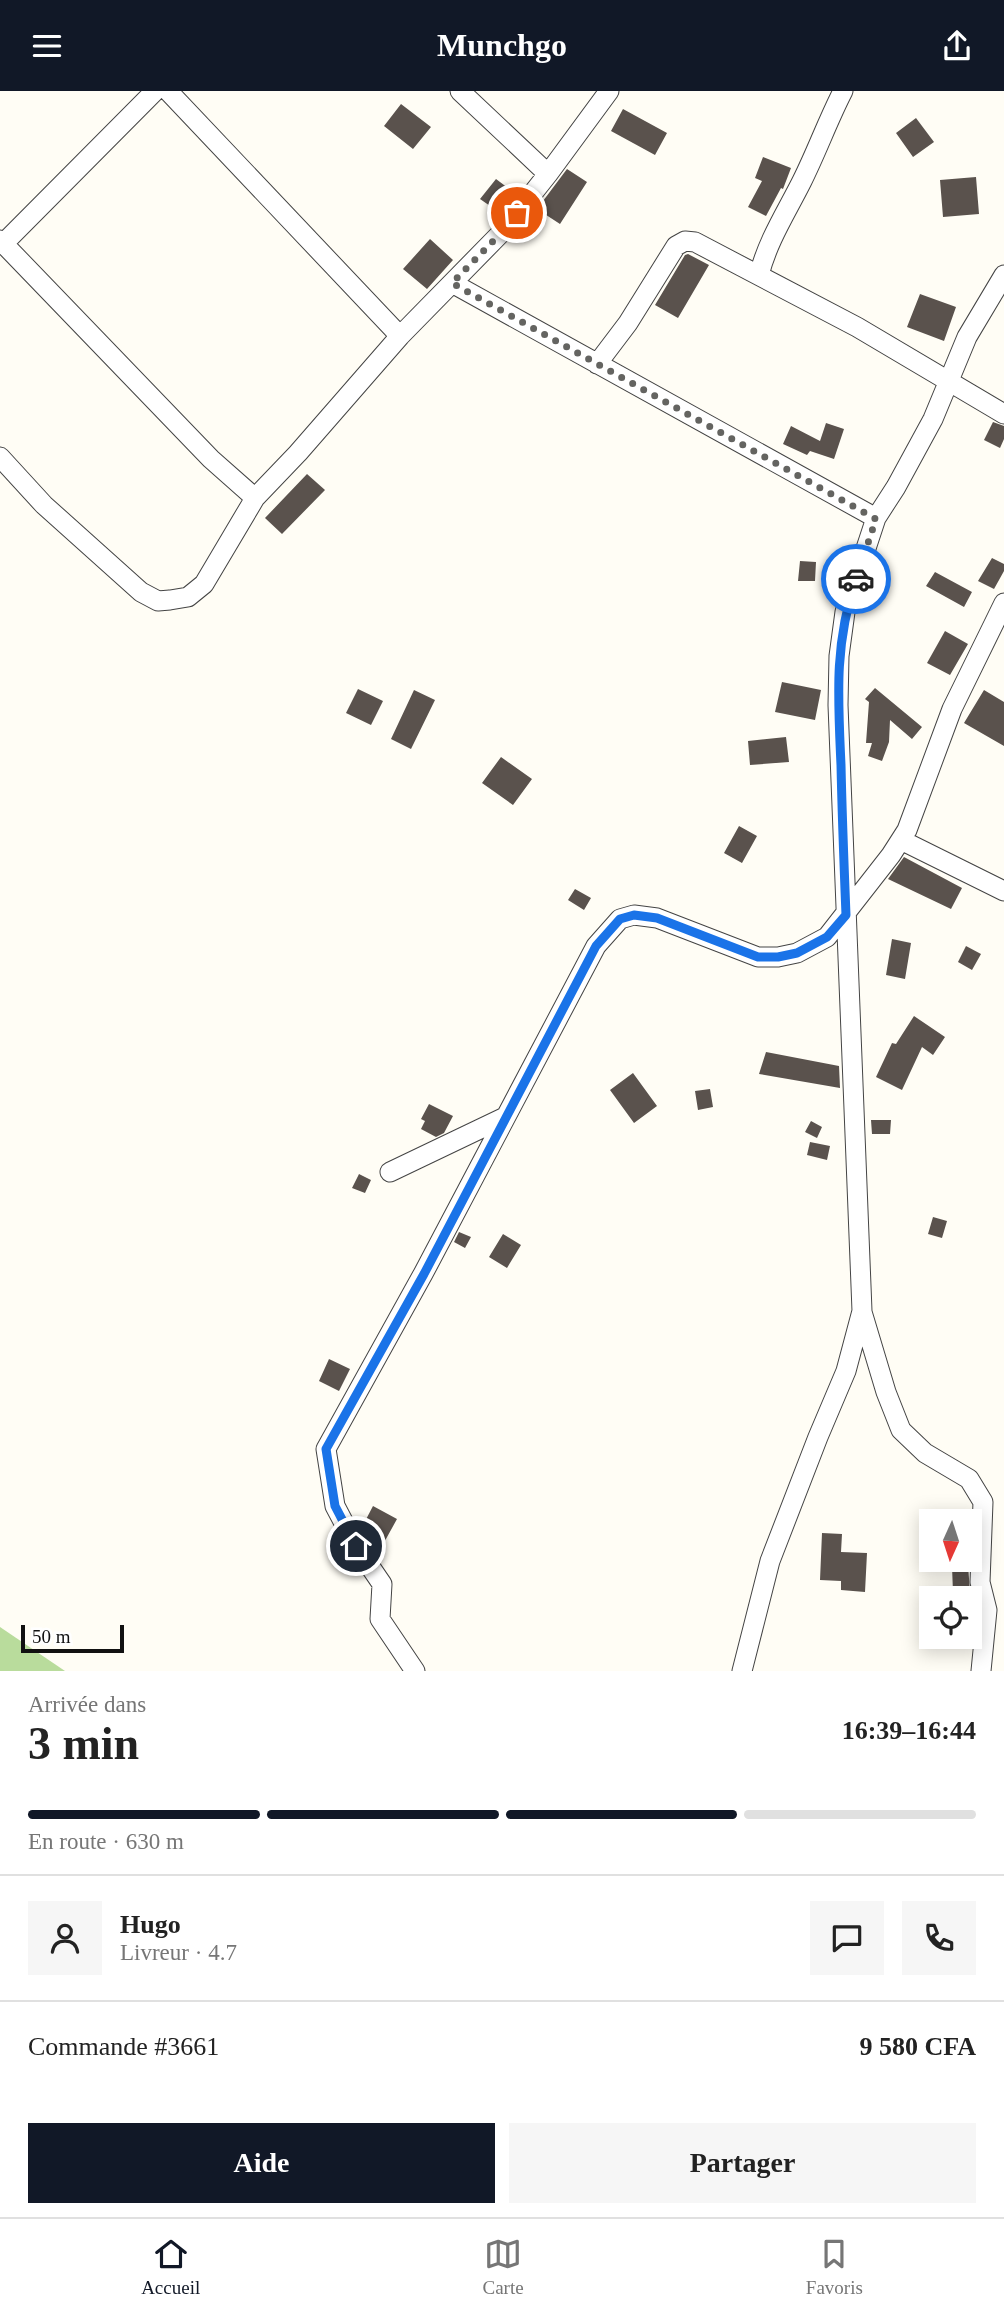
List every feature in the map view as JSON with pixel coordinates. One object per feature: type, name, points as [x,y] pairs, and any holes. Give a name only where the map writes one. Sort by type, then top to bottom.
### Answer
[{"type":"street","points":[[155,91],[2,242],[211,459],[255,498]]},
{"type":"street","points":[[168,91],[400,336]]},
{"type":"street","points":[[460,91],[548,174]]},
{"type":"street","points":[[0,457],[44,505],[141,592],[158,601],[188,597],[204,584],[255,498],[400,336],[502,232],[609,91]]},
{"type":"street","points":[[759,275],[776,226],[802,180],[843,91]]},
{"type":"street","points":[[597,364],[628,323],[676,246],[685,241],[695,242],[857,327],[1004,414]]},
{"type":"street","points":[[981,1671],[988,1610],[980,1582],[983,1501],[970,1479],[925,1453],[901,1430],[886,1392],[862,1311],[838,705],[839,656],[845,612],[876,519],[921,442],[967,337],[1004,275]]},
{"type":"street","points":[[452,283],[876,519]]},
{"type":"street","points":[[415,1671],[380,1619],[382,1584],[356,1546],[335,1506],[326,1449],[424,1274],[596,946],[620,919],[634,915],[657,918],[758,957],[797,953],[827,937],[907,830],[952,709],[1004,603]]},
{"type":"street","points":[[901,840],[1004,891]]},
{"type":"street","points":[[390,1172],[505,1117]]},
{"type":"street","points":[[742,1671],[770,1561],[846,1371],[862,1311]]},
{"type":"green space","points":[[0,1627],[65,1671],[0,1671]]},
{"type":"building","points":[[401,104],[431,127],[413,149],[384,126]]},
{"type":"building","points":[[623,109],[667,133],[655,155],[611,131]]},
{"type":"building","points":[[916,118],[934,142],[913,157],[896,133]]},
{"type":"building","points":[[763,157],[791,168],[783,189],[781,188],[766,216],[748,207],[762,181],[755,178]]},
{"type":"building","points":[[567,169],[587,182],[560,224],[537,209]]},
{"type":"building","points":[[976,177],[979,214],[943,217],[940,180]]},
{"type":"building","points":[[496,179],[508,188],[493,208],[480,199]]},
{"type":"building","points":[[430,239],[453,260],[427,289],[403,269]]},
{"type":"building","points":[[688,254],[709,265],[678,318],[655,305]]},
{"type":"building","points":[[920,294],[956,307],[944,341],[907,327]]},
{"type":"building","points":[[993,422],[1004,426],[1004,439],[1000,448],[984,440]]},
{"type":"building","points":[[826,423],[844,429],[834,459],[810,451],[807,455],[783,444],[791,426],[820,441]]},
{"type":"building","points":[[307,474],[325,490],[282,534],[265,518]]},
{"type":"building","points":[[992,558],[1004,564],[1004,571],[994,589],[978,581]]},
{"type":"building","points":[[800,561],[816,562],[815,581],[798,581]]},
{"type":"building","points":[[935,572],[972,592],[964,607],[926,586]]},
{"type":"building","points":[[945,631],[968,644],[950,675],[927,663]]},
{"type":"building","points":[[782,682],[821,690],[815,720],[775,712]]},
{"type":"building","points":[[875,688],[922,727],[912,739],[890,720],[889,742],[882,761],[868,756],[872,743],[866,743],[869,702],[865,699]]},
{"type":"building","points":[[358,689],[383,701],[371,725],[346,713]]},
{"type":"building","points":[[414,690],[435,700],[411,749],[391,739]]},
{"type":"building","points":[[984,690],[1004,702],[1004,746],[964,723]]},
{"type":"building","points":[[786,737],[789,762],[750,765],[748,741]]},
{"type":"building","points":[[501,757],[532,779],[513,805],[482,783]]},
{"type":"building","points":[[739,826],[757,836],[742,863],[724,853]]},
{"type":"building","points":[[904,857],[962,888],[951,909],[888,879]]},
{"type":"building","points":[[575,889],[591,898],[584,910],[568,900]]},
{"type":"building","points":[[892,939],[911,943],[905,979],[886,975]]},
{"type":"building","points":[[966,946],[981,954],[972,970],[958,962]]},
{"type":"building","points":[[914,1016],[945,1037],[933,1055],[922,1047],[902,1090],[876,1077],[892,1043],[896,1044]]},
{"type":"building","points":[[766,1052],[839,1066],[840,1088],[759,1074]]},
{"type":"building","points":[[633,1073],[657,1106],[634,1123],[610,1090]]},
{"type":"building","points":[[710,1089],[713,1107],[698,1110],[695,1091]]},
{"type":"building","points":[[429,1104],[453,1116],[444,1133],[436,1137],[421,1129],[425,1121],[421,1119]]},
{"type":"building","points":[[871,1120],[891,1120],[890,1134],[872,1134]]},
{"type":"building","points":[[811,1121],[822,1127],[817,1138],[805,1132]]},
{"type":"building","points":[[810,1142],[830,1146],[827,1160],[807,1155]]},
{"type":"building","points":[[359,1174],[371,1180],[365,1193],[352,1188]]},
{"type":"building","points":[[933,1217],[947,1221],[942,1238],[928,1234]]},
{"type":"building","points":[[459,1232],[471,1237],[465,1248],[454,1242]]},
{"type":"building","points":[[503,1234],[521,1245],[507,1268],[489,1257]]},
{"type":"building","points":[[329,1359],[350,1369],[339,1391],[319,1381]]},
{"type":"building","points":[[373,1506],[397,1519],[381,1548],[367,1540],[361,1529]]},
{"type":"building","points":[[822,1533],[842,1534],[841,1552],[867,1553],[865,1592],[841,1590],[841,1581],[820,1580]]},
{"type":"building","points":[[952,1572],[969,1572],[970,1586],[953,1586]]},
{"type":"way so far","points":[[517,213],[452,283],[876,519],[856,579]]},
{"type":"route","points":[[356,1546],[335,1506],[326,1449],[424,1274],[596,946],[620,919],[634,915],[657,918],[758,957],[778,957],[797,953],[827,937],[846,915],[838,705],[839,656],[845,612],[856,579]]}]
